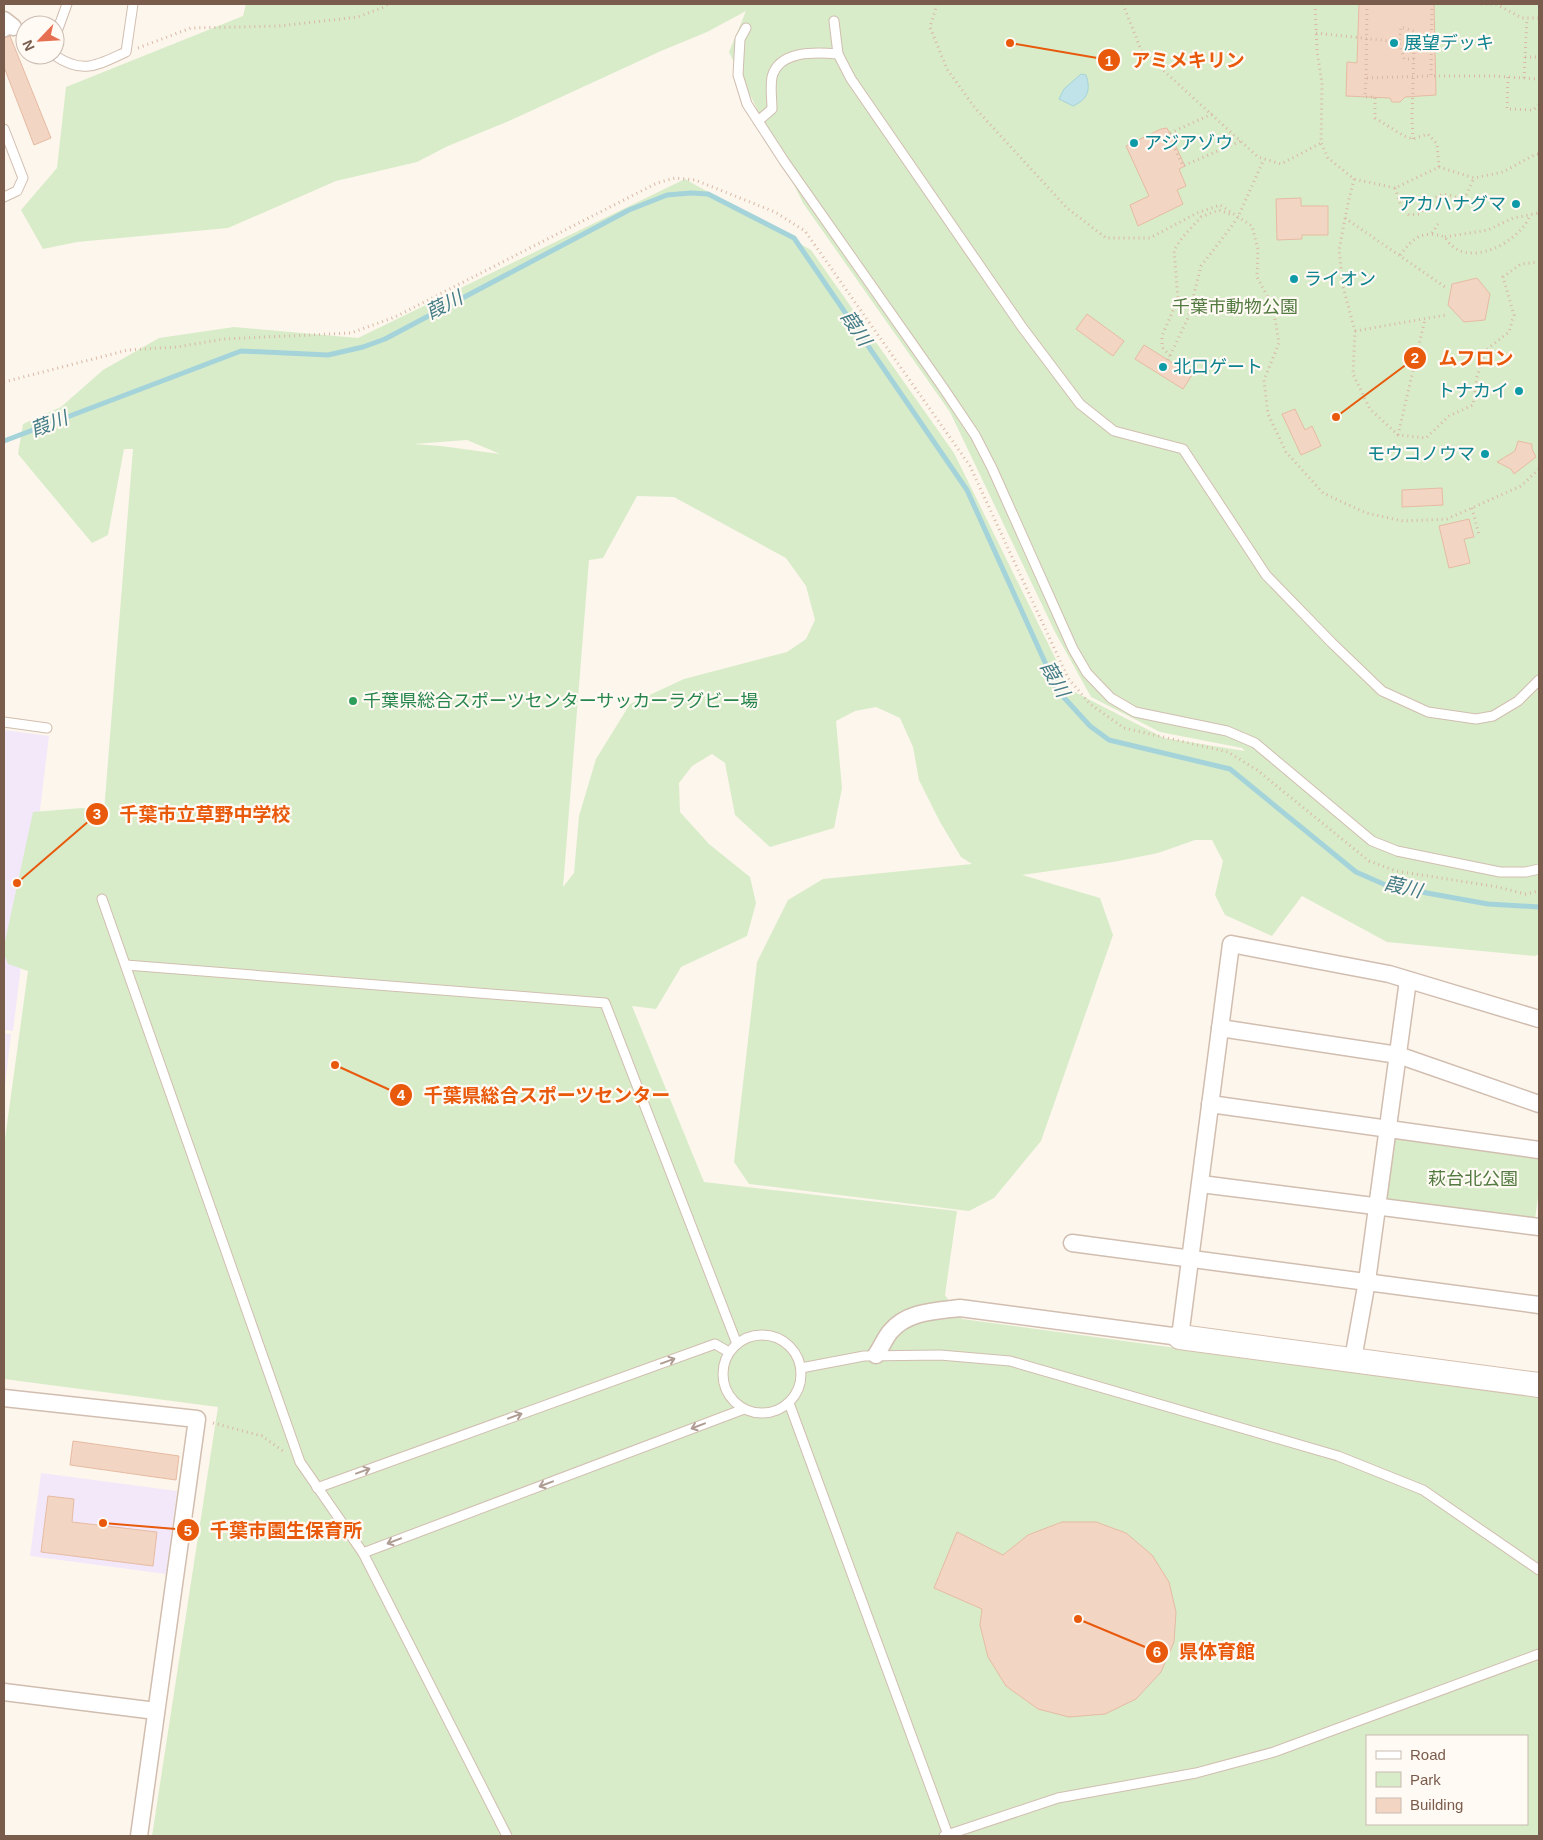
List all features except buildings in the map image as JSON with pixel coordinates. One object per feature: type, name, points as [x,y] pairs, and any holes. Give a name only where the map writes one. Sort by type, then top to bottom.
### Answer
[{"type":"street","points":[[1180,1337],[1231,944],[1389,974],[1539,1019]]},
{"type":"street","points":[[1353,1359],[1367,1281],[1408,980]]},
{"type":"street","points":[[1220,1028],[1398,1055],[1539,1104]]},
{"type":"street","points":[[1210,1104],[1539,1150]]},
{"type":"street","points":[[1201,1184],[1539,1227]]},
{"type":"street","points":[[1072,1243],[1190,1257],[1539,1305]]},
{"type":"street","points":[[876,1356],[890,1331],[902,1321],[926,1312],[960,1308],[1539,1385]]},
{"type":"street","points":[[4,1398],[197,1419],[139,1836]]},
{"type":"street","points":[[4,1692],[156,1711]]},
{"type":"lane","points":[[65,62],[90,68],[126,52],[133,4]]},
{"type":"lane","points":[[834,20],[838,54],[851,79],[1022,327],[1080,404],[1114,431],[1183,449],[1266,575],[1382,691],[1428,712],[1476,719],[1493,716],[1518,701],[1539,680]]},
{"type":"lane","points":[[746,28],[740,39],[738,75],[747,104],[789,168],[942,386],[974,435],[992,468],[1073,649],[1087,673],[1111,698],[1135,712],[1226,731],[1255,744],[1372,841],[1397,851],[1500,872],[1526,872],[1539,869]]},
{"type":"lane","points":[[758,121],[772,109],[772,77],[781,63],[801,54],[821,52],[838,54]]},
{"type":"lane","points":[[4,129],[23,178],[17,191],[4,197]]},
{"type":"lane","points":[[4,722],[47,728]]},
{"type":"lane","points":[[102,899],[300,1462],[362,1553],[507,1836]]},
{"type":"lane","points":[[126,966],[605,1003],[737,1344]]},
{"type":"lane","points":[[764,1334],[782,1340],[796,1355],[801,1368],[798,1391],[783,1408],[770,1413],[749,1412],[730,1398],[724,1386],[722,1370],[729,1352],[742,1340],[754,1335],[764,1334]]},
{"type":"lane","points":[[317,1488],[714,1344],[729,1352]]},
{"type":"lane","points":[[801,1368],[864,1356],[940,1355],[1010,1361],[1338,1456],[1422,1490],[1539,1570]]},
{"type":"lane","points":[[789,1403],[946,1836],[1058,1798],[1196,1773],[1274,1752],[1539,1654]]},
{"type":"lane","points":[[362,1553],[744,1409]]},
{"type":"path","points":[[126,52],[191,28],[279,26],[358,17],[384,8],[388,4]]},
{"type":"path","points":[[937,4],[930,27],[947,69],[975,108],[1067,208],[1106,238],[1150,238],[1196,213],[1220,205],[1252,226],[1258,249],[1257,278],[1273,307],[1279,343],[1264,380],[1268,414],[1286,452],[1323,493],[1366,512],[1403,521],[1447,519],[1521,486],[1539,469]]},
{"type":"path","points":[[1123,4],[1140,50],[1258,157],[1280,164],[1321,143]]},
{"type":"path","points":[[1315,4],[1317,52],[1322,83],[1321,143],[1328,158],[1354,179],[1395,188],[1439,167],[1474,178],[1503,172],[1539,154]]},
{"type":"path","points":[[1367,4],[1365,96],[1375,97],[1375,118],[1404,136],[1413,139],[1428,134],[1437,144],[1439,167]]},
{"type":"path","points":[[1431,76],[1432,4]]},
{"type":"path","points":[[1481,4],[1496,4],[1522,18],[1539,18]]},
{"type":"path","points":[[1524,78],[1526,18]]},
{"type":"path","points":[[1414,59],[1404,59],[1399,42],[1401,27],[1414,31],[1414,41],[1432,42]]},
{"type":"path","points":[[1316,33],[1399,42]]},
{"type":"path","points":[[1413,139],[1414,48],[1431,47]]},
{"type":"path","points":[[1525,57],[1539,57]]},
{"type":"path","points":[[1366,78],[1431,76],[1539,79]]},
{"type":"path","points":[[1508,77],[1507,109],[1534,110],[1539,105]]},
{"type":"path","points":[[1212,114],[1168,134],[1183,166],[1241,141]]},
{"type":"path","points":[[1168,360],[1188,318],[1200,266],[1238,217],[1264,159]]},
{"type":"path","points":[[4,382],[128,350],[177,347],[224,339],[352,333],[395,317],[657,183],[675,178],[695,180],[774,212],[806,231],[970,466],[1068,678],[1090,704],[1124,728],[1228,752],[1257,770],[1369,861],[1396,871],[1498,887],[1525,894],[1539,891]]},
{"type":"path","points":[[1395,188],[1401,206],[1409,215],[1420,214],[1436,196],[1447,193],[1464,200],[1474,178]]},
{"type":"path","points":[[1354,179],[1340,250],[1343,287],[1354,330],[1354,374],[1370,409],[1398,435],[1426,438],[1449,416],[1473,405],[1477,377],[1486,350],[1509,332],[1514,315],[1503,277],[1521,264],[1539,262]]},
{"type":"path","points":[[1170,356],[1162,347],[1162,336],[1178,299],[1174,250],[1201,217],[1219,210],[1238,217]]},
{"type":"path","points":[[1400,255],[1414,239],[1432,233],[1445,237],[1488,230],[1513,218],[1539,213]]},
{"type":"path","points":[[1445,237],[1459,252],[1471,253],[1489,250],[1500,246],[1527,225],[1530,215]]},
{"type":"path","points":[[1345,218],[1448,289]]},
{"type":"path","points":[[1432,233],[1438,224]]},
{"type":"path","points":[[1354,330],[1446,315]]},
{"type":"path","points":[[1398,435],[1425,319]]},
{"type":"path","points":[[1472,508],[1479,535]]},
{"type":"path","points":[[197,1419],[262,1436],[300,1462]]},
{"type":"shaded area","points":[[4,730],[49,736],[13,1031],[4,1030]]},
{"type":"shaded area","points":[[4,1033],[11,1034],[4,1095]]},
{"type":"shaded area","points":[[41,1473],[177,1491],[166,1574],[30,1556]]},
{"type":"green space","name":"千葉市動物公園","points":[[246,4],[1539,4],[1539,954],[1535,956],[1387,942],[1302,896],[1272,936],[1225,915],[1215,895],[1223,861],[1212,840],[1195,840],[1158,853],[1113,862],[1022,875],[1100,898],[1113,935],[1041,1141],[994,1198],[969,1211],[749,1184],[734,1162],[757,962],[788,900],[823,879],[972,864],[961,857],[940,822],[919,780],[913,747],[900,718],[876,707],[855,711],[836,721],[842,788],[834,828],[770,847],[735,815],[725,763],[712,754],[692,766],[679,783],[680,812],[709,844],[750,877],[756,903],[747,936],[681,967],[656,1009],[632,1006],[704,1182],[957,1211],[945,1295],[962,1319],[1539,1397],[1539,1836],[152,1836],[218,1407],[4,1379],[4,1146],[28,971],[8,964],[4,954],[4,946],[33,812],[82,808],[104,811],[133,449],[124,449],[108,535],[92,543],[18,454],[23,424],[61,407],[103,370],[159,338],[234,327],[358,338],[685,179],[811,250],[954,453],[1071,690],[1164,738],[1245,751],[1242,748],[1160,732],[1091,697],[1055,632],[950,412],[803,203],[729,52],[746,11],[707,32],[661,51],[509,121],[448,146],[417,162],[336,181],[228,228],[77,242],[43,249],[21,210],[57,168],[66,87],[243,16]],"holes":[[[467,440],[500,454],[441,446],[414,444]],[[637,496],[674,497],[786,558],[806,586],[815,620],[806,639],[787,652],[684,679],[630,704],[596,759],[579,816],[574,873],[563,887],[589,560],[603,558]]]},
{"type":"green space","name":"萩台北公園","points":[[1395,1136],[1539,1156],[1539,1190],[1535,1219],[1386,1199]]},
{"type":"water","points":[[1081,74],[1086,75],[1088,85],[1085,97],[1073,106],[1059,99],[1064,89]]},
{"type":"waterway","name":"葭川","points":[[4,441],[241,351],[328,355],[363,347],[385,339],[629,210],[667,195],[708,194],[794,238],[967,490],[1058,691],[1090,726],[1109,740],[1230,769],[1356,872],[1388,886],[1488,904],[1539,907]]},
{"type":"place","name":"アミメキリン","points":[[1010,43]]},
{"type":"place","name":"展望デッキ","points":[[1394,43]]},
{"type":"place","name":"アジアゾウ","points":[[1134,143]]},
{"type":"place","name":"アカハナグマ","points":[[1516,204]]},
{"type":"place","name":"ライオン","points":[[1294,279]]},
{"type":"place","name":"北口ゲート","points":[[1163,367]]},
{"type":"place","name":"トナカイ","points":[[1519,391]]},
{"type":"place","name":"ムフロン","points":[[1336,417]]},
{"type":"place","name":"モウコノウマ","points":[[1485,454]]},
{"type":"place","name":"千葉県総合スポーツセンターサッカーラグビー場","points":[[353,701]]},
{"type":"place","name":"千葉市立草野中学校","points":[[17,883]]},
{"type":"place","name":"千葉県総合スポーツセンター","points":[[335,1065]]},
{"type":"place","name":"千葉市園生保育所","points":[[103,1523]]},
{"type":"place","name":"県体育館","points":[[1078,1619]]}]
